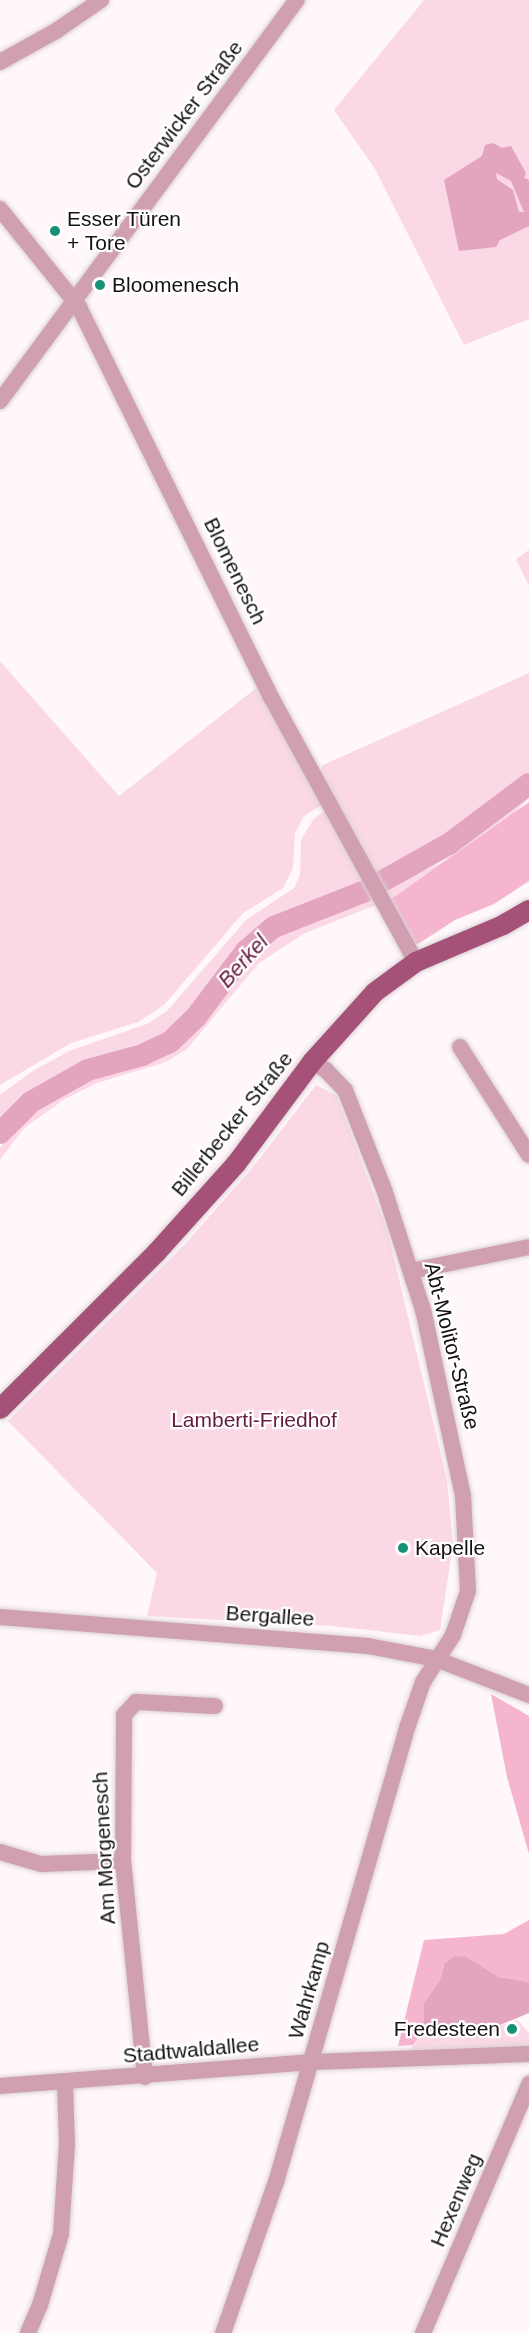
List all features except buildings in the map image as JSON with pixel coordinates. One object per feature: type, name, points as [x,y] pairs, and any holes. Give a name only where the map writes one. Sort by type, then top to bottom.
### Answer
[{"type":"main road","name":"Billerbecker Straße","points":[[0,1409],[165,1243],[236,1164],[312,1062],[375,992],[416,962],[503,926],[529,910]]},
{"type":"street","points":[[0,62],[74,20],[101,0]]},
{"type":"street","name":"Osterwicker Straße","points":[[0,401],[297,0]]},
{"type":"street","name":"Blomenesch","points":[[0,209],[75,301],[272,699],[416,962]]},
{"type":"street","points":[[460,1047],[529,1155]]},
{"type":"street","name":"Abt-Molitor-Straße","points":[[312,1062],[326,1070],[345,1090],[411,1271],[441,1377],[468,1541],[468,1591],[453,1635],[436,1659]]},
{"type":"street","points":[[411,1271],[529,1247]]},
{"type":"street","name":"Bergallee","points":[[0,1617],[358,1645],[436,1659],[529,1695]]},
{"type":"street","name":"Wahrkamp","points":[[223,2333],[276,2182],[407,1728],[436,1659]]},
{"type":"street","name":"Am Morgenesch","points":[[144,2077],[123,1861],[123,1724],[128,1706],[151,1702],[215,1706]]},
{"type":"street","points":[[0,1852],[50,1864],[123,1861]]},
{"type":"street","name":"Stadtwaldallee","points":[[0,2086],[65,2084],[312,2062],[529,2054]]},
{"type":"street","points":[[27,2333],[40,2305],[61,2234],[67,2144],[65,2084]]},
{"type":"street","name":"Hexenweg","points":[[423,2333],[529,2084]]},
{"type":"green space","points":[[424,0],[529,0],[529,319],[464,345],[375,169],[334,110]]},
{"type":"green space","points":[[529,550],[529,586],[516,559]]},
{"type":"green space","points":[[0,661],[119,796],[259,686],[322,805],[304,816],[295,833],[293,868],[283,888],[243,913],[164,1005],[138,1022],[71,1043],[0,1085]]},
{"type":"green space","points":[[529,673],[529,772],[453,833],[376,875],[320,772],[323,765]]},
{"type":"green space","points":[[529,798],[505,822],[390,900],[384,890],[442,862]]},
{"type":"green space","points":[[325,810],[363,881],[272,919],[236,952],[186,1014],[156,1038],[75,1065],[21,1098],[0,1117],[0,1095],[33,1071],[69,1051],[147,1024],[167,1011],[246,920],[294,888],[300,875],[301,840],[313,820]]},
{"type":"green space","points":[[371,896],[376,905],[305,933],[259,963],[187,1049],[166,1062],[97,1083],[65,1099],[24,1128],[0,1160],[0,1148],[18,1125],[64,1092],[93,1077],[164,1055],[183,1044],[249,964],[283,933]]},
{"type":"green space","name":"Lamberti-Friedhof","points":[[316,1085],[337,1096],[388,1233],[447,1480],[453,1544],[440,1630],[420,1636],[333,1626],[147,1616],[157,1573],[8,1421],[187,1242],[253,1167]]},
{"type":"green space","points":[[517,2020],[529,2033],[529,2047],[407,2054],[424,2029],[447,2032],[495,2027]]},
{"type":"shaded area","points":[[493,143],[502,148],[511,146],[526,173],[524,178],[529,180],[529,226],[500,240],[496,247],[459,251],[444,180],[482,156],[485,145]],"holes":[[[496,173],[511,181],[524,212],[519,212],[513,190],[497,179]]]},
{"type":"shaded area","points":[[529,802],[529,881],[494,904],[455,920],[418,944],[413,943],[390,900]]},
{"type":"shaded area","points":[[491,1694],[529,1716],[529,1854],[507,1777]]},
{"type":"shaded area","points":[[529,1920],[529,1982],[499,1977],[467,1957],[444,1964],[441,1978],[424,2003],[424,2029],[413,2045],[398,2046],[424,1940],[504,1934]]},
{"type":"shaded area","points":[[455,1956],[467,1957],[499,1977],[529,1982],[529,2013],[495,2027],[446,2032],[424,2029],[424,2003],[441,1978],[444,1964]]},
{"type":"waterway","name":"Berkel","points":[[0,1133],[31,1102],[88,1070],[142,1055],[170,1042],[196,1017],[246,951],[274,927],[363,892],[449,844],[529,784]]},
{"type":"place","name":"Esser Türen + Tore","points":[[55,231]]},
{"type":"place","name":"Bloomenesch","points":[[100,285]]},
{"type":"place","name":"Kapelle","points":[[403,1548]]},
{"type":"place","name":"Fredesteen","points":[[512,2029]]}]
